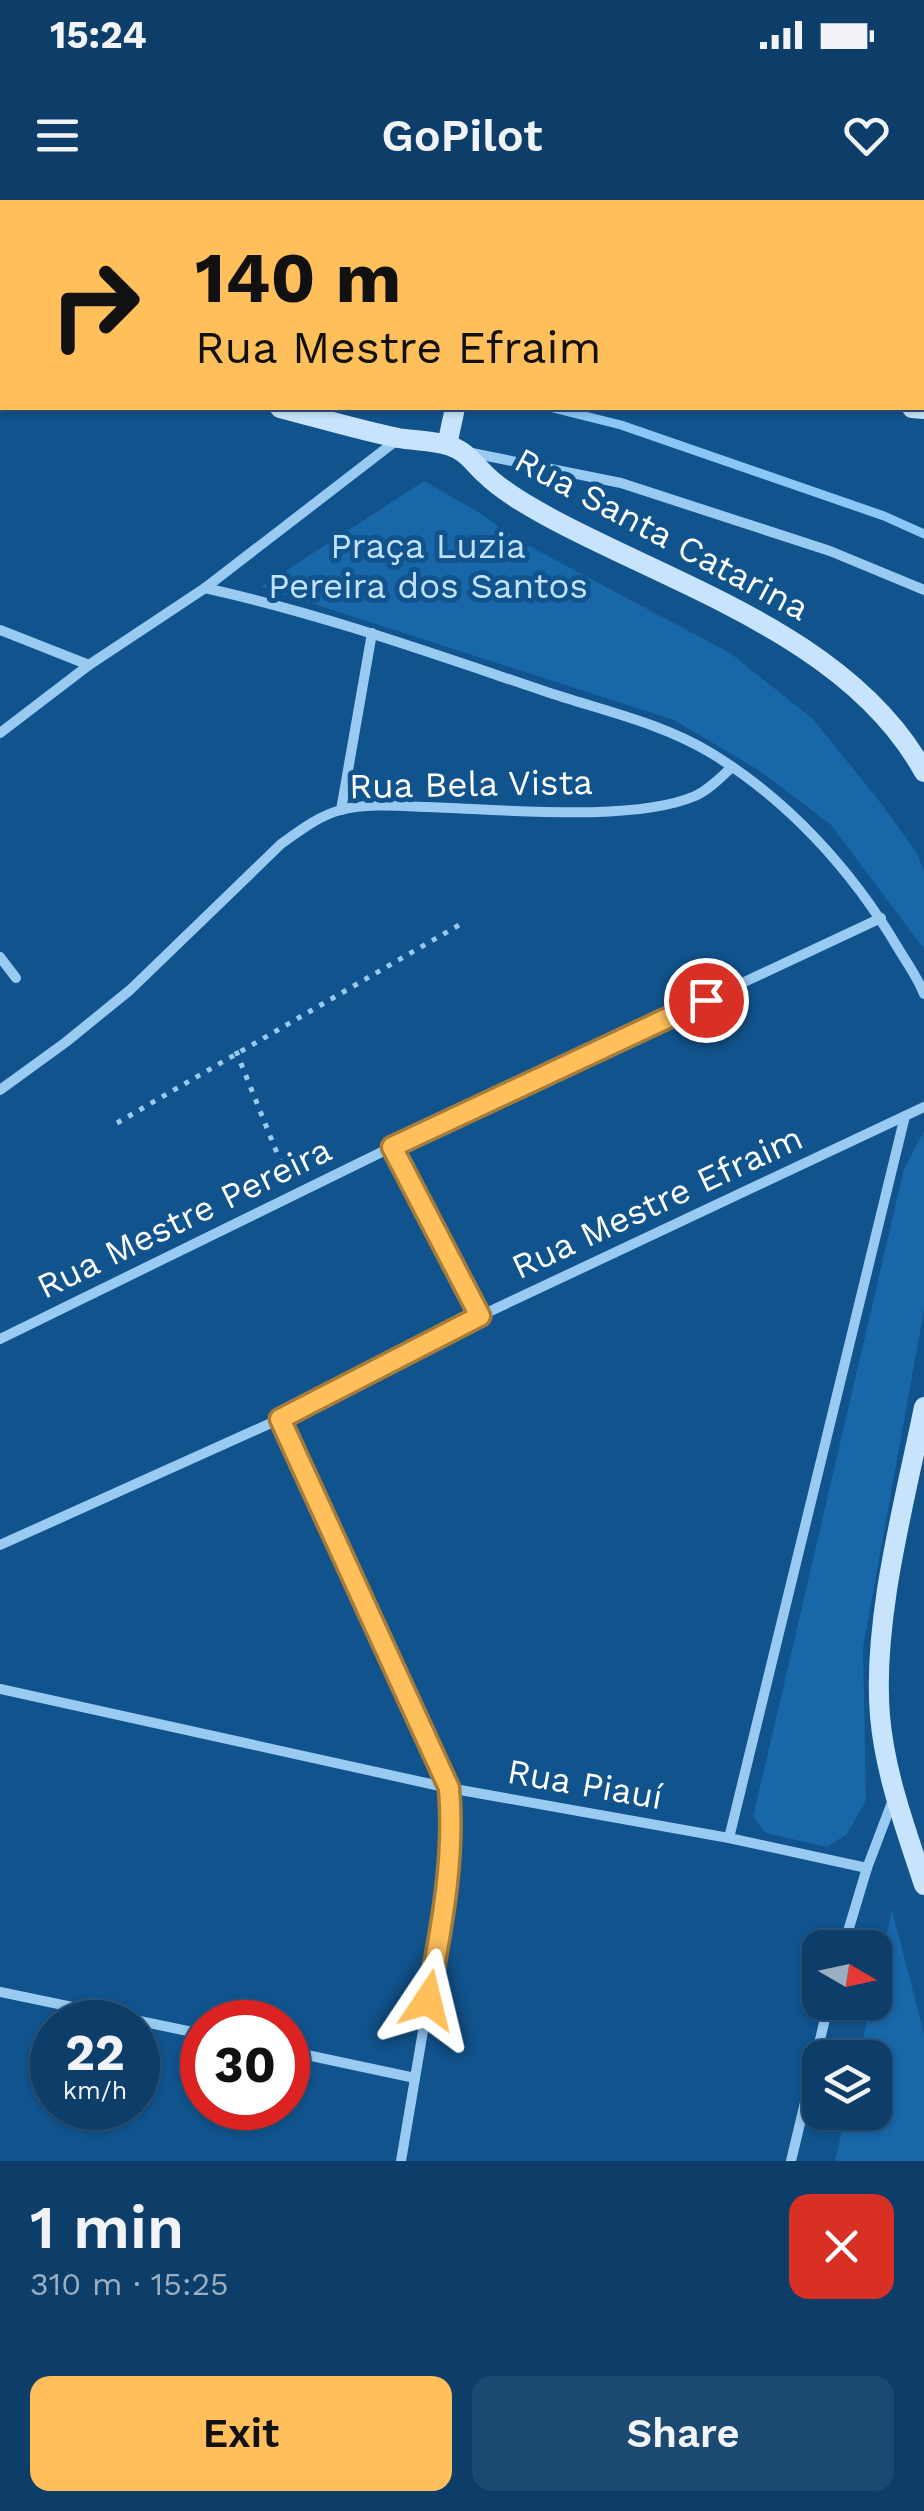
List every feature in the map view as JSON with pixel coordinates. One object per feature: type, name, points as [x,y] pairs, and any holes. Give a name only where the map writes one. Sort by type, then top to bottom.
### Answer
[{"type":"main road","points":[[288,410],[456,448],[455,410]]},
{"type":"main road","name":"Rua Santa Catarina","points":[[456,448],[486,476],[552,520],[634,557],[801,646],[850,680],[887,721],[924,772]]},
{"type":"main road","points":[[924,1407],[885,1615],[880,1714],[895,1794],[924,1885]]},
{"type":"street","points":[[0,733],[89,664],[206,588],[399,438]]},
{"type":"street","points":[[456,448],[636,487],[830,551],[924,590]]},
{"type":"street","points":[[206,588],[372,633],[653,727],[709,752],[766,791],[804,826],[881,918],[924,994]]},
{"type":"street","points":[[0,630],[89,664]]},
{"type":"street","points":[[341,810],[372,633]]},
{"type":"street","name":"Rua Bela Vista","points":[[0,1090],[130,990],[281,844],[341,810],[413,806],[568,811],[647,808],[701,793],[732,767]]},
{"type":"street","name":"Rua Mestre Pereira","points":[[0,1339],[392,1147],[881,918]]},
{"type":"street","points":[[0,958],[16,978]]},
{"type":"street","name":"Rua Mestre Efraim","points":[[0,1544],[280,1419],[480,1316],[924,1107]]},
{"type":"street","points":[[728,1838],[904,1116]]},
{"type":"street","points":[[392,1147],[480,1316]]},
{"type":"street","points":[[280,1419],[449,1788],[452,1823],[448,1883],[401,2161]]},
{"type":"street","name":"Rua Piauí","points":[[0,1689],[449,1788],[728,1838],[867,1868]]},
{"type":"street","points":[[849,1930],[895,1794]]},
{"type":"street","points":[[0,1992],[180,2029]]},
{"type":"street","points":[[791,2161],[824,2020]]},
{"type":"street","points":[[310,2057],[415,2078]]},
{"type":"path","points":[[117,1122],[458,926]]},
{"type":"path","points":[[236,1051],[294,1194]]},
{"type":"green space","name":"Praça Luzia Pereira dos Santos","points":[[424,481],[518,540],[730,653],[813,719],[916,852],[924,870],[924,949],[831,825],[760,771],[674,720],[261,587]]},
{"type":"green space","points":[[924,1131],[924,1310],[863,1648],[866,1800],[847,1834],[827,1847],[766,1833],[753,1817],[904,1169]]},
{"type":"green space","points":[[892,1910],[924,2034],[924,2161],[835,2161],[842,2130],[892,2130],[892,2040],[863,2040],[867,2020],[892,2020],[892,1930],[887,1930]]},
{"type":"waterway","points":[[561,410],[621,425],[884,516],[924,534]]},
{"type":"route","points":[[428,2000],[448,1883],[452,1823],[449,1788],[280,1419],[480,1316],[392,1147],[706,1000]]}]
